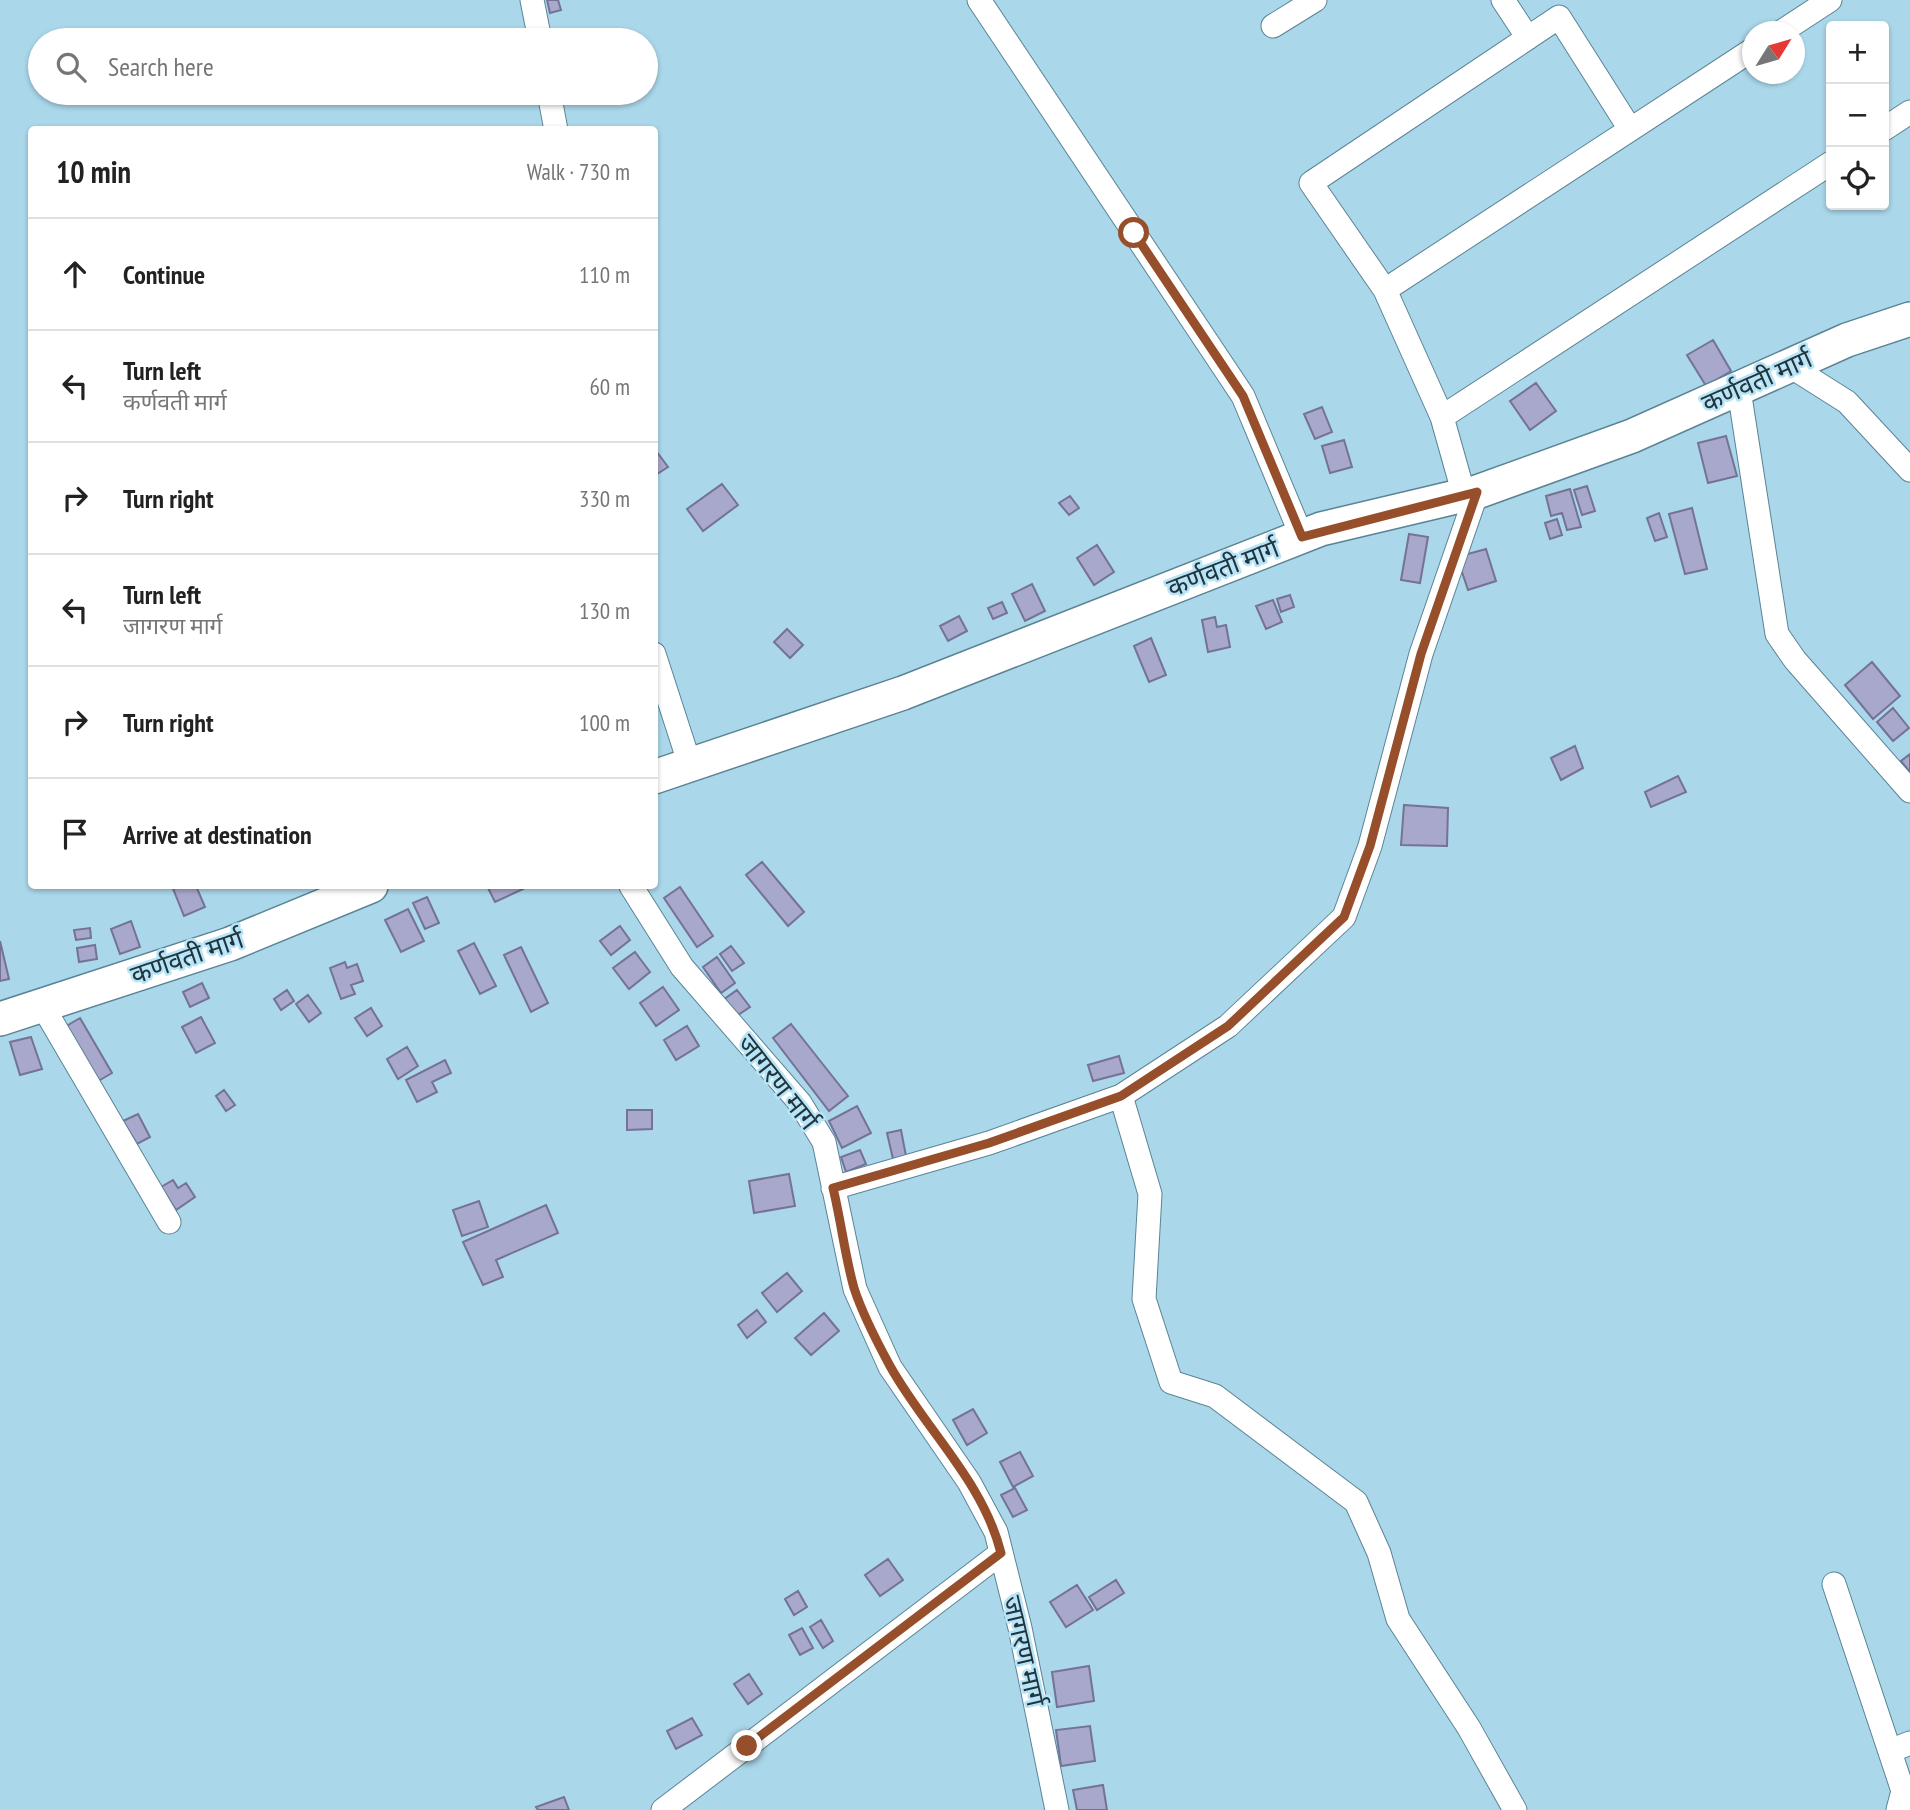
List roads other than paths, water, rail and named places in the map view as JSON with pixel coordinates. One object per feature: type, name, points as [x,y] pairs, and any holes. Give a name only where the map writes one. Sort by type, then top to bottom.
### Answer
[{"type":"main road","name":"कर्णवती मार्ग","points":[[658,775],[903,693],[1302,537],[1471,494],[1632,436],[1847,340],[1910,319]]},
{"type":"main road","name":"कर्णवती मार्ग","points":[[0,1019],[230,944],[357,889]]},
{"type":"street","points":[[532,0],[538,28]]},
{"type":"street","points":[[979,0],[1243,396],[1302,537]]},
{"type":"street","points":[[1273,26],[1315,0]]},
{"type":"street","points":[[1503,0],[1528,38]]},
{"type":"street","points":[[1798,21],[1830,0]]},
{"type":"street","points":[[833,1188],[989,1143],[1121,1096],[1228,1026],[1344,917],[1370,846],[1421,654],[1471,494],[1442,417],[1385,290],[1311,183],[1559,18],[1630,129]]},
{"type":"street","points":[[1385,290],[1742,56]]},
{"type":"street","points":[[551,105],[555,126]]},
{"type":"street","points":[[1889,126],[1910,112]]},
{"type":"street","points":[[1442,417],[1826,166]]},
{"type":"street","points":[[1790,366],[1847,402],[1910,470]]},
{"type":"street","points":[[1739,390],[1777,634],[1795,660],[1899,775],[1910,791]]},
{"type":"street","points":[[658,666],[690,765]]},
{"type":"street","name":"जागरण मार्ग","points":[[633,889],[682,967],[800,1103],[824,1142],[855,1289],[890,1367],[969,1482],[996,1532],[1020,1628],[1057,1810]]},
{"type":"street","points":[[42,1005],[169,1222]]},
{"type":"street","points":[[1121,1096],[1150,1194],[1144,1299],[1171,1382],[1215,1396],[1356,1502],[1379,1553],[1398,1619],[1469,1728],[1515,1810]]},
{"type":"street","points":[[663,1810],[1001,1553]]},
{"type":"street","points":[[1834,1584],[1900,1747],[1903,1791],[1898,1810]]}]
